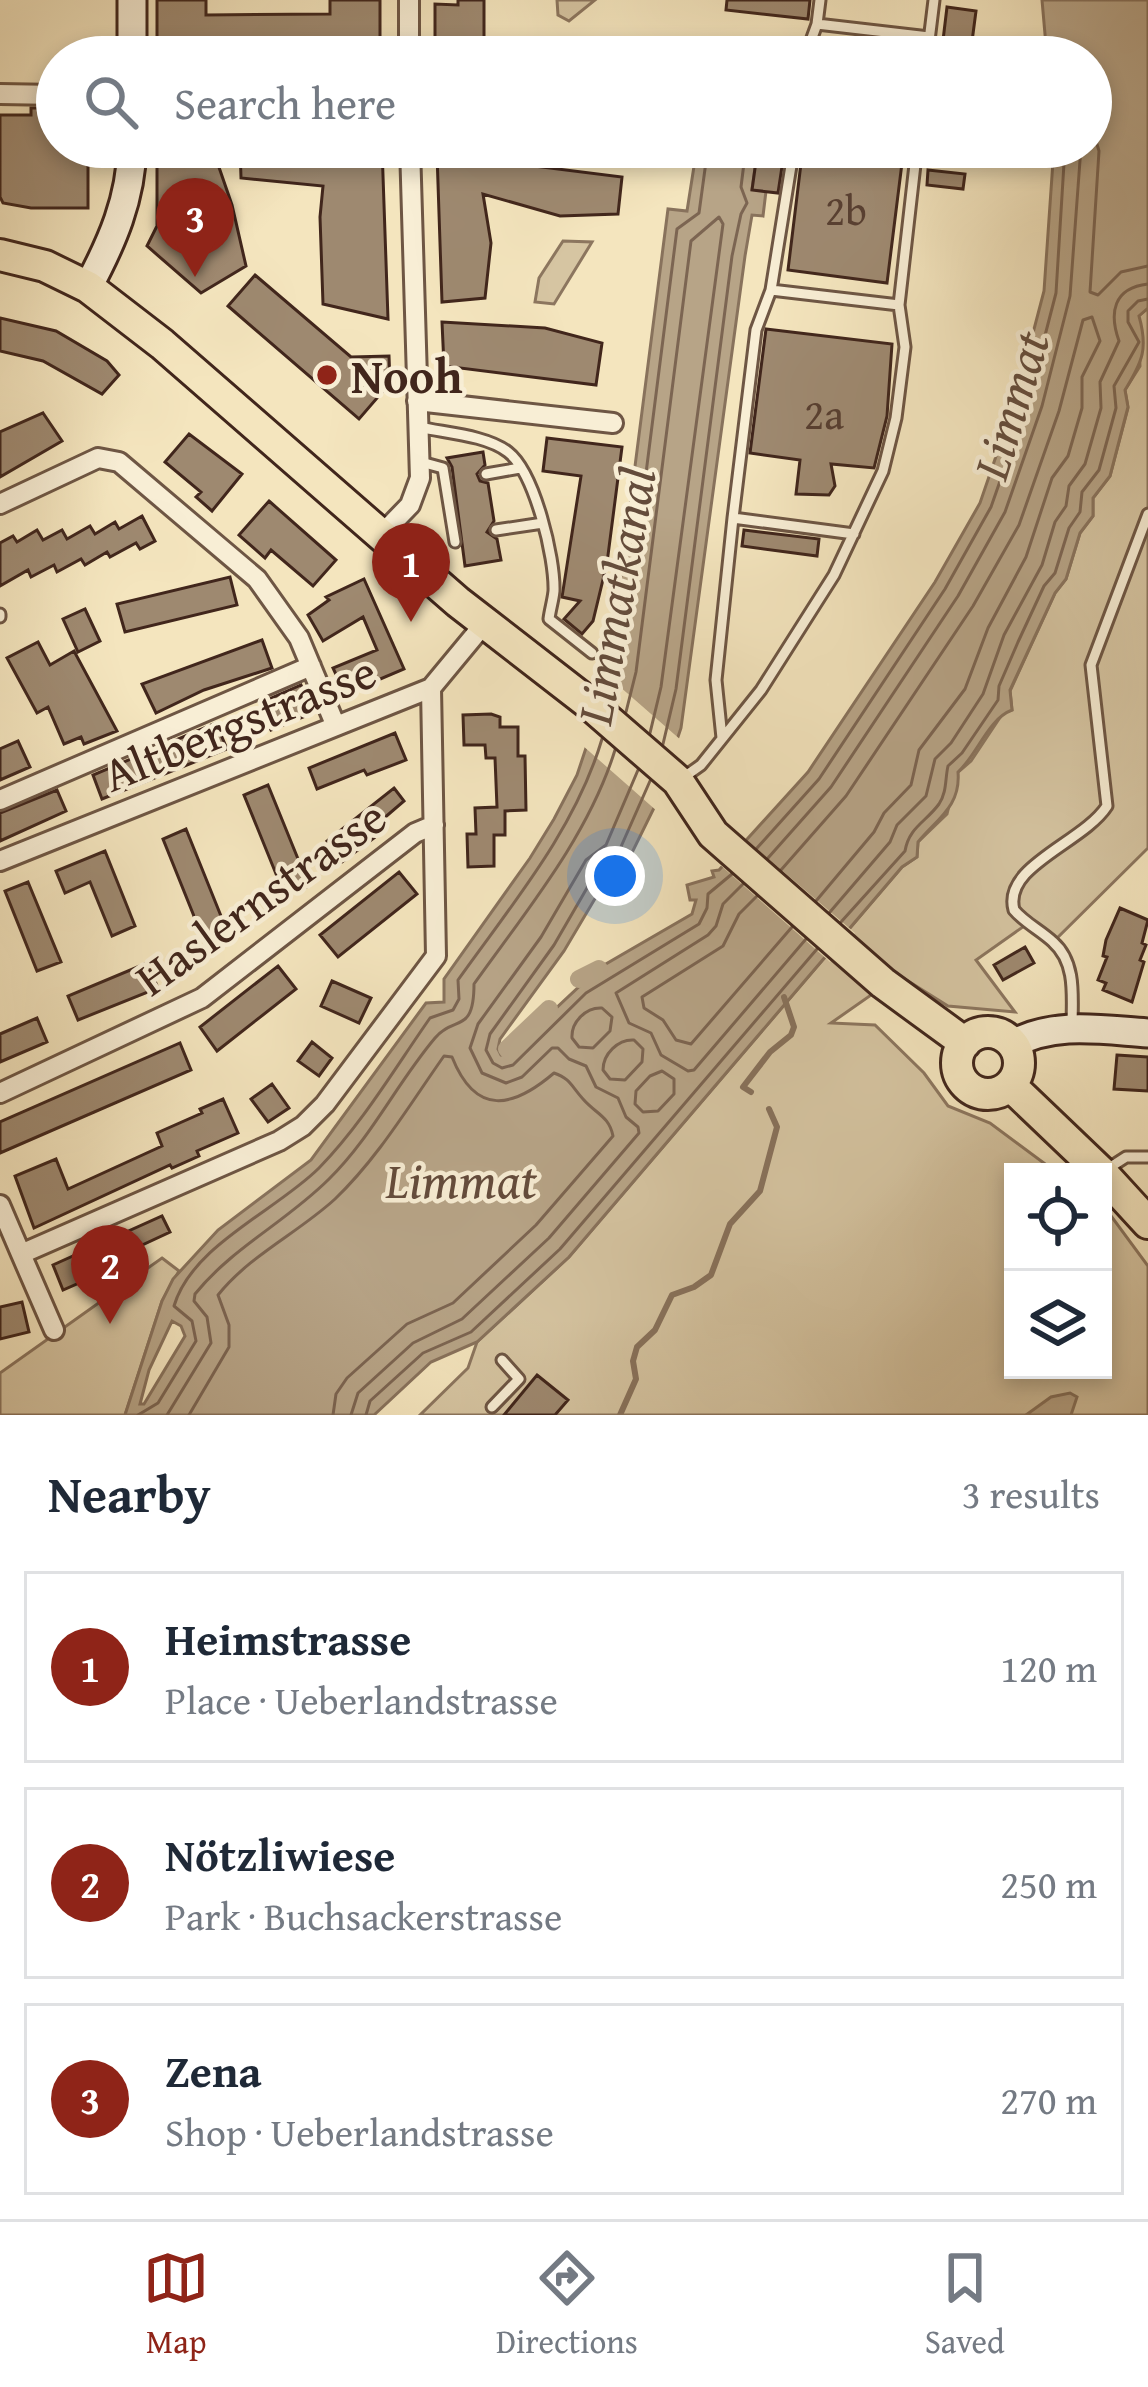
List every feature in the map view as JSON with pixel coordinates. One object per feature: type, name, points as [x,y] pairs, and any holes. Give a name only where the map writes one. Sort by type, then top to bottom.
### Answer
[{"type":"main road","points":[[0,255],[45,266],[88,287],[162,344],[484,624],[587,702],[678,781],[704,823],[866,968],[965,1042]]},
{"type":"main road","points":[[984,1032],[1005,1037],[1013,1045],[1018,1070],[1010,1085],[988,1094],[967,1085],[957,1064],[965,1042],[984,1032]]},
{"type":"main road","points":[[1010,1085],[1092,1163]]},
{"type":"main road","points":[[1112,1184],[1148,1222]]},
{"type":"street","points":[[132,0],[132,36]]},
{"type":"street","points":[[409,0],[409,36]]},
{"type":"street","points":[[0,94],[36,95]]},
{"type":"street","points":[[88,287],[125,205],[129,168]]},
{"type":"street","points":[[381,535],[412,501],[421,462],[411,168]]},
{"type":"street","points":[[418,400],[613,423]]},
{"type":"street","points":[[0,504],[98,458],[115,460],[257,579],[299,638],[335,724]]},
{"type":"street","name":"Altbergstrasse","points":[[0,861],[431,688],[484,624]]},
{"type":"street","points":[[0,800],[311,666]]},
{"type":"street","points":[[20,1254],[278,1141],[316,1113],[436,956],[431,688]]},
{"type":"street","name":"Haslernstrasse","points":[[0,1093],[202,998],[415,833],[434,825]]},
{"type":"street","points":[[1013,1045],[1030,1035],[1072,1029],[1148,1033]]},
{"type":"street","points":[[0,1205],[54,1330]]},
{"type":"lane","points":[[813,36],[820,0]]},
{"type":"lane","points":[[929,36],[934,0]]},
{"type":"lane","points":[[817,24],[920,36]]},
{"type":"lane","points":[[722,738],[716,680],[733,518],[756,330],[771,290],[791,168]]},
{"type":"lane","points":[[678,781],[697,769],[761,690],[825,590],[883,471],[896,418],[905,339],[899,305],[915,168]]},
{"type":"lane","points":[[771,290],[899,305]]},
{"type":"lane","points":[[418,427],[499,447],[513,456],[543,523],[554,585],[549,619],[592,653]]},
{"type":"lane","points":[[421,462],[443,468],[455,542]]},
{"type":"lane","points":[[486,474],[520,468]]},
{"type":"lane","points":[[1072,1029],[1072,982],[1067,964],[1053,941],[1014,910],[1012,893],[1025,870],[1085,832],[1108,806],[1091,665],[1148,514]]},
{"type":"lane","points":[[733,518],[854,534]]},
{"type":"lane","points":[[496,530],[543,523]]},
{"type":"lane","points":[[1112,1166],[1126,1157],[1148,1157]]},
{"type":"lane","points":[[492,1407],[519,1379],[502,1360]]},
{"type":"shaded area","points":[[557,0],[595,0],[569,21],[558,15]]},
{"type":"shaded area","points":[[563,241],[592,242],[554,304],[535,302],[539,278]]},
{"type":"shaded area","points":[[1148,308],[1148,848],[1053,942],[1027,924],[976,960],[1015,1012],[948,1006],[892,971],[874,993],[831,1023],[875,1025],[924,1073],[948,1106],[990,1123],[1044,1163],[1004,1163],[1004,1379],[1112,1379],[1112,1217],[1148,1266],[1148,1415],[420,1415],[468,1368],[477,1342],[569,1257],[902,867],[917,857],[918,842],[947,814],[957,773],[971,761],[1003,713],[1012,710],[1010,691],[1066,579],[1080,533],[1093,516],[1093,498],[1110,476],[1128,408],[1125,390],[1140,366],[1138,316]]},
{"type":"shaded area","points":[[162,1258],[179,1271],[162,1301],[125,1415],[0,1415],[0,1373]]},
{"type":"water","name":"Limmat","points":[[1042,0],[1148,0],[1148,308],[1139,316],[1142,354],[1125,390],[1128,407],[1110,476],[1093,498],[1093,516],[1080,533],[1066,579],[1010,690],[1012,710],[996,721],[958,772],[952,803],[918,842],[917,857],[902,867],[569,1257],[477,1342],[431,1362],[374,1415],[125,1415],[173,1279],[218,1230],[311,1160],[426,1003],[444,1002],[444,979],[530,858],[577,775],[609,669],[668,209],[687,211],[694,168],[755,168],[752,189],[766,191],[763,216],[752,215],[745,256],[681,728],[654,808],[623,871],[609,875],[564,951],[500,1039],[501,1055],[599,968],[692,914],[696,900],[690,900],[687,885],[714,877],[712,871],[719,870],[808,772],[935,582],[980,503],[1016,398],[1044,291],[1053,168],[1112,168],[1112,36],[1045,36]],"holes":[[[172,1321],[185,1336],[144,1404],[140,1404],[149,1370]]]},
{"type":"water","points":[[1070,1393],[1077,1397],[1071,1415],[1026,1415],[1051,1397]]},
{"type":"pier","points":[[713,8],[793,17],[791,36],[710,36]]},
{"type":"pier","points":[[603,672],[682,741],[658,812],[582,745]]},
{"type":"pier","points":[[743,837],[855,933],[830,962],[718,863]]},
{"type":"building","points":[[157,0],[206,0],[206,15],[330,14],[330,0],[380,0],[380,36],[157,36]]},
{"type":"building","points":[[458,0],[484,0],[484,36],[435,36],[435,4],[458,5]]},
{"type":"building","points":[[727,0],[810,0],[808,19],[726,10]]},
{"type":"building","points":[[947,7],[976,11],[973,36],[944,36]]},
{"type":"building","points":[[31,108],[36,108],[36,168],[88,168],[88,208],[3,203],[0,115],[31,115]]},
{"type":"building","points":[[157,168],[219,168],[246,266],[201,293],[147,246],[157,226]]},
{"type":"building","points":[[241,168],[383,168],[388,319],[323,304],[323,186],[241,178]]},
{"type":"building","points":[[437,168],[550,168],[622,177],[618,214],[560,216],[483,194],[491,243],[485,298],[442,302]]},
{"type":"building","points":[[755,168],[782,168],[778,193],[752,190]]},
{"type":"building","points":[[800,168],[901,168],[887,283],[788,270]]},
{"type":"building","points":[[928,170],[965,174],[963,189],[927,185]]},
{"type":"building","points":[[255,275],[351,357],[389,356],[390,383],[359,419],[228,306]]},
{"type":"building","points":[[0,318],[56,331],[107,361],[119,375],[102,394],[43,361],[0,351]]},
{"type":"building","points":[[442,322],[545,328],[602,343],[596,385],[444,366]]},
{"type":"building","points":[[766,329],[892,344],[887,416],[874,468],[831,464],[835,486],[829,495],[796,494],[800,460],[750,453]]},
{"type":"building","points":[[43,413],[62,441],[0,477],[0,432]]},
{"type":"building","points":[[189,434],[242,474],[212,511],[196,497],[201,492],[165,462]]},
{"type":"building","points":[[547,438],[622,447],[607,563],[593,621],[582,634],[564,619],[580,601],[562,597],[581,476],[543,471]]},
{"type":"building","points":[[483,452],[485,465],[477,474],[488,483],[494,521],[487,532],[497,539],[501,560],[465,566],[447,458]]},
{"type":"building","points":[[269,501],[336,560],[313,586],[271,550],[265,558],[239,535]]},
{"type":"building","points":[[142,516],[155,541],[140,549],[136,543],[110,557],[107,552],[85,565],[81,559],[57,572],[54,565],[31,577],[28,570],[0,586],[0,543],[13,536],[17,542],[37,530],[43,540],[62,530],[67,539],[90,526],[95,534],[115,522],[119,529]]},
{"type":"building","points":[[744,530],[819,539],[817,556],[742,546]]},
{"type":"building","points":[[230,577],[237,605],[125,632],[117,604]]},
{"type":"building","points":[[364,579],[404,669],[345,694],[333,668],[377,650],[363,617],[323,641],[308,615],[329,600],[326,597]]},
{"type":"building","points":[[85,609],[100,641],[78,652],[63,619]]},
{"type":"building","points":[[262,640],[272,668],[204,690],[156,713],[142,684]]},
{"type":"building","points":[[38,642],[50,665],[74,651],[117,731],[84,744],[81,737],[64,744],[48,707],[37,713],[7,658]]},
{"type":"building","points":[[301,685],[313,713],[271,730],[260,703]]},
{"type":"building","points":[[463,715],[500,717],[500,727],[518,727],[518,756],[525,756],[526,810],[505,811],[505,835],[494,835],[494,866],[468,867],[467,834],[476,834],[475,808],[497,807],[495,758],[486,758],[485,745],[464,745]]},
{"type":"building","points":[[216,723],[227,749],[102,799],[93,775]]},
{"type":"building","points":[[395,733],[406,760],[317,789],[309,768]]},
{"type":"building","points":[[18,741],[30,767],[0,780],[0,749]]},
{"type":"building","points":[[268,785],[309,886],[285,896],[244,795]]},
{"type":"building","points":[[394,788],[404,801],[369,831],[374,838],[342,862],[327,841]]},
{"type":"building","points":[[57,790],[66,811],[0,841],[0,813]]},
{"type":"building","points":[[186,829],[227,931],[204,941],[163,839]]},
{"type":"building","points":[[105,851],[135,926],[112,936],[90,882],[65,893],[56,871]]},
{"type":"building","points":[[399,872],[417,894],[338,957],[320,935]]},
{"type":"building","points":[[28,882],[61,962],[37,971],[5,891]]},
{"type":"building","points":[[1120,908],[1148,920],[1140,960],[1144,962],[1132,1002],[1103,990],[1106,983],[1098,980],[1107,957],[1103,956],[1106,940]]},
{"type":"building","points":[[1025,947],[1034,963],[1003,980],[994,965]]},
{"type":"building","points":[[147,963],[158,988],[78,1020],[68,996]]},
{"type":"building","points":[[278,966],[296,989],[217,1051],[200,1027]]},
{"type":"building","points":[[332,981],[371,998],[359,1023],[321,1006]]},
{"type":"building","points":[[37,1018],[47,1042],[0,1062],[0,1034]]},
{"type":"building","points":[[312,1042],[332,1058],[319,1076],[298,1061]]},
{"type":"building","points":[[180,1043],[191,1070],[0,1153],[0,1122]]},
{"type":"building","points":[[1117,1055],[1148,1057],[1148,1091],[1114,1089]]},
{"type":"building","points":[[272,1084],[289,1108],[268,1122],[251,1099]]},
{"type":"building","points":[[223,1099],[238,1133],[197,1151],[199,1156],[34,1228],[15,1176],[56,1159],[68,1189],[162,1146],[157,1133]]},
{"type":"building","points":[[162,1216],[170,1232],[108,1261],[111,1269],[63,1290],[53,1265]]},
{"type":"building","points":[[22,1302],[29,1332],[0,1339],[0,1307]]},
{"type":"building","points":[[537,1375],[568,1400],[555,1415],[504,1415]]},
{"type":"waterway","points":[[579,979],[599,969]]},
{"type":"waterway","points":[[751,1092],[743,1087],[794,1027],[784,997]]},
{"type":"waterway","points":[[510,1052],[507,1049],[549,1009]]},
{"type":"waterway","points":[[620,1415],[636,1379],[637,1347],[655,1330],[672,1295],[711,1275],[730,1224],[760,1191],[777,1127],[769,1109]]},
{"type":"place","name":"Zena","points":[[195,277]]},
{"type":"place","name":"Nooh","points":[[327,375]]},
{"type":"place","name":"Heimstrasse","points":[[411,622]]},
{"type":"place","name":"Nötzliwiese","points":[[110,1324]]},
{"type":"water label","name":"Limmatkanal","points":[[615,596]]}]
